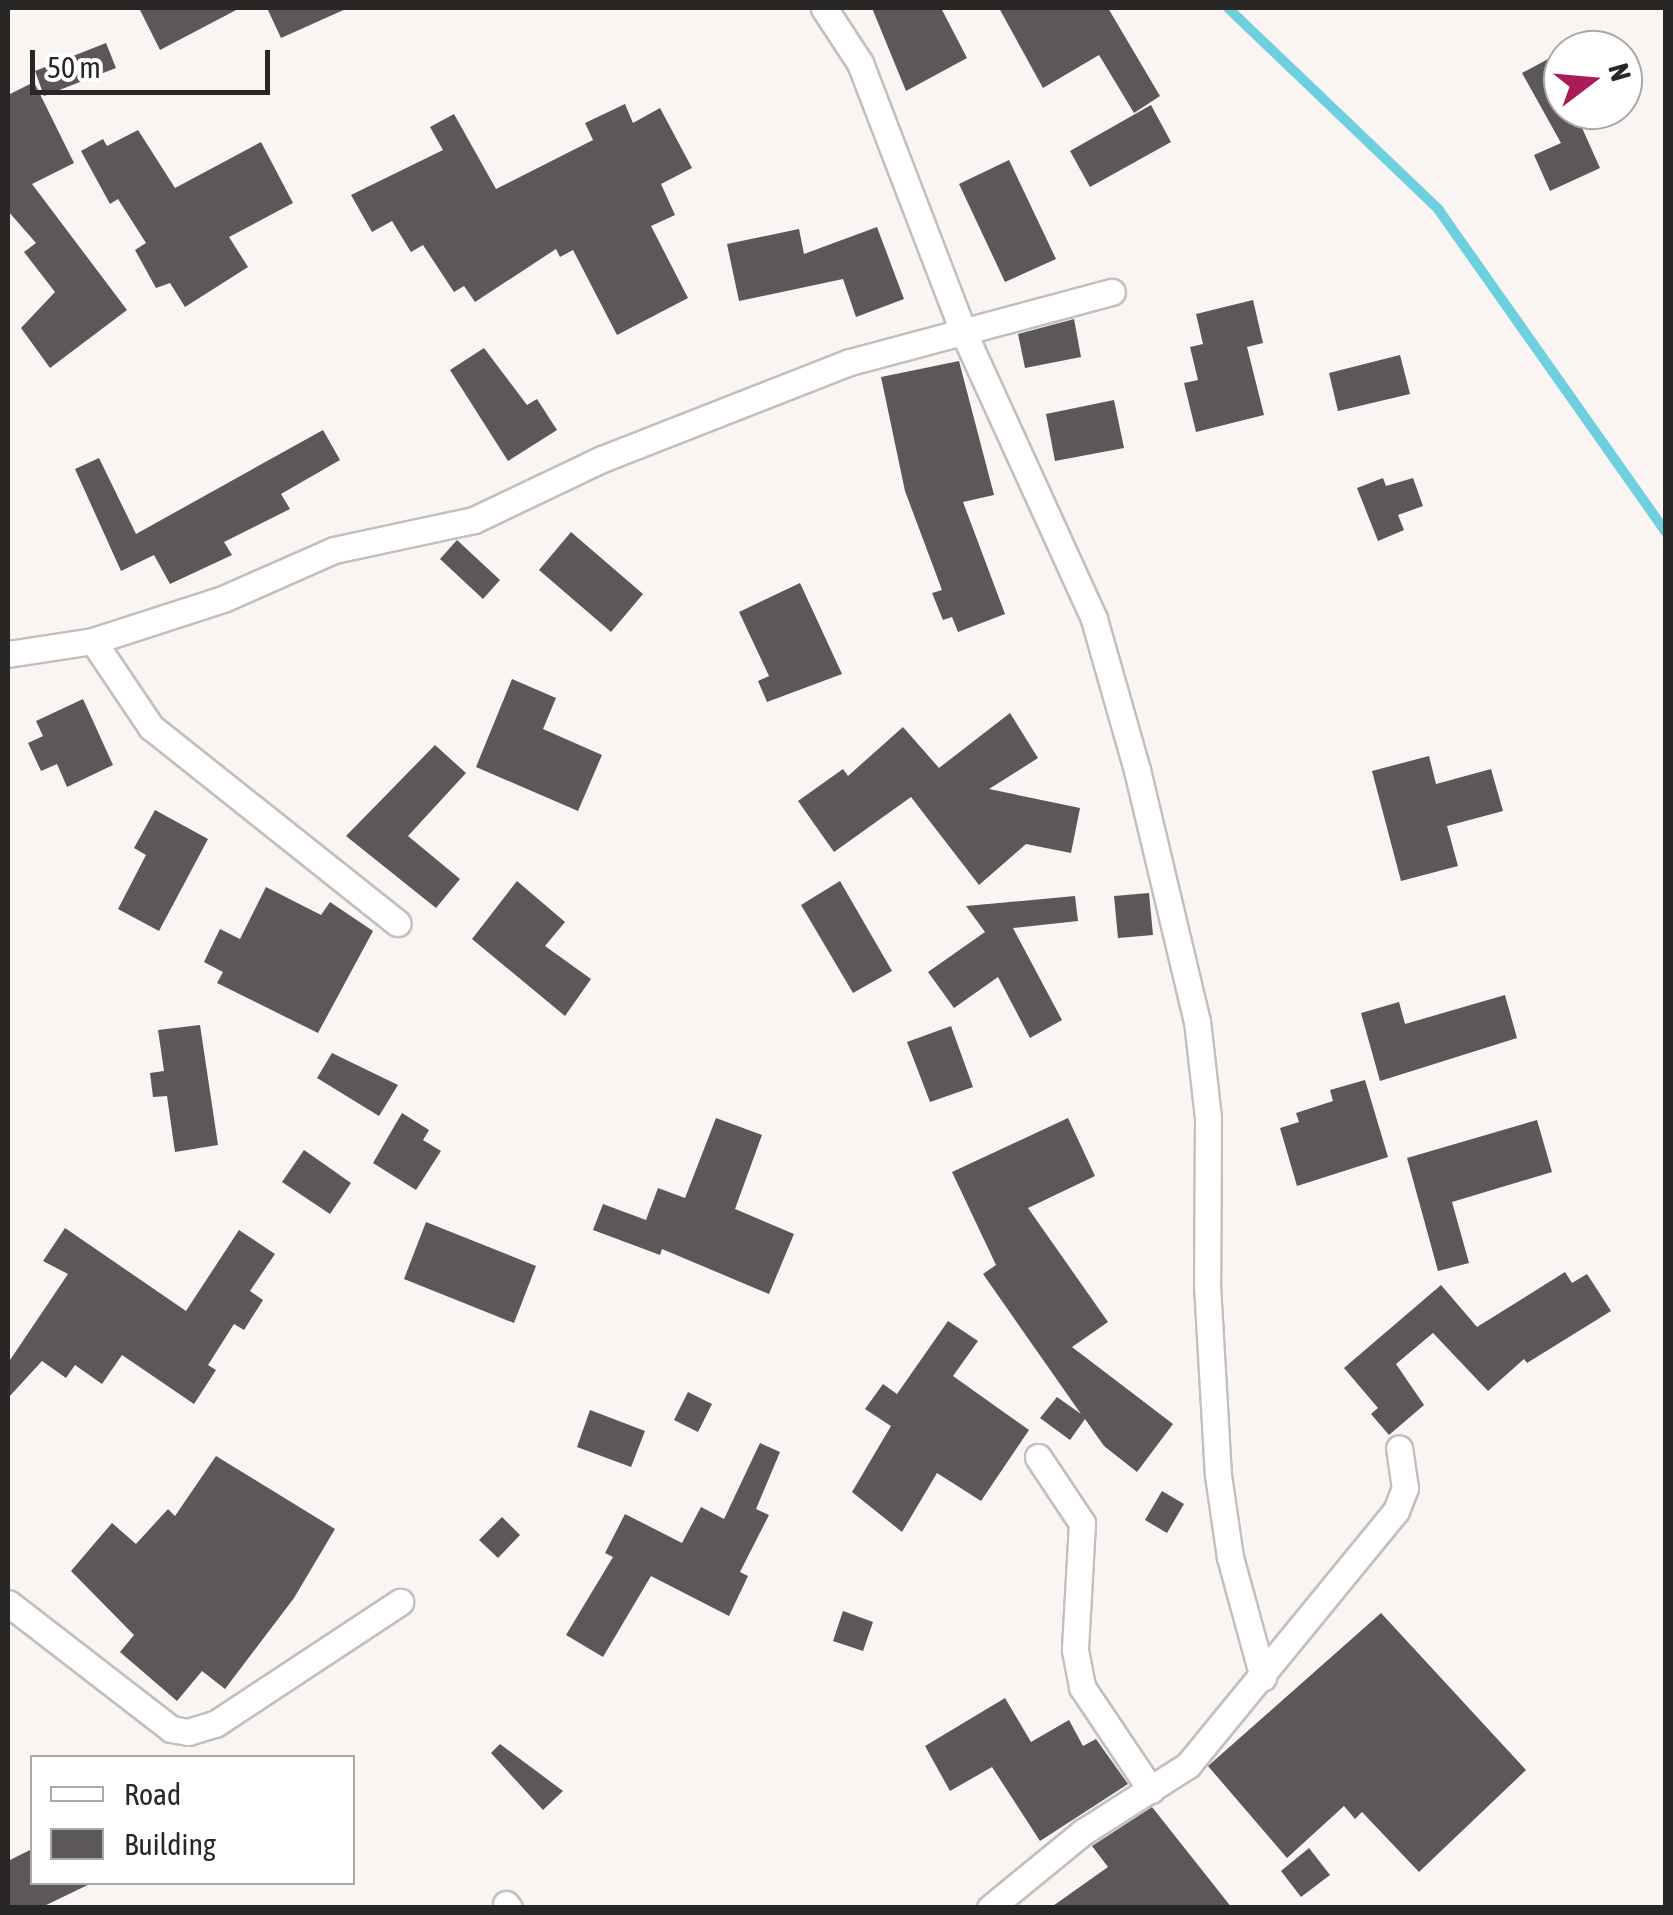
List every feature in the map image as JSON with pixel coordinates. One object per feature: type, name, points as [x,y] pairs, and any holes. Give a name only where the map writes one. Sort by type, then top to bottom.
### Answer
[{"type":"street","points":[[824,8],[860,63],[962,329],[1094,619],[1197,1021],[1208,1117],[1207,1284],[1218,1475],[1230,1557],[1262,1678]]},
{"type":"street","points":[[8,654],[93,640],[223,599],[334,550],[474,520],[602,459],[850,362],[1112,292]]},
{"type":"street","points":[[93,640],[151,727],[397,923]]},
{"type":"street","points":[[995,1905],[1083,1832],[1188,1765],[1396,1511],[1405,1488],[1400,1448]]},
{"type":"street","points":[[1038,1457],[1082,1523],[1075,1650],[1082,1687],[1151,1790]]},
{"type":"street","points":[[8,1604],[171,1729],[188,1732],[215,1724],[400,1602]]},
{"type":"building","points":[[139,8],[240,8],[160,50]]},
{"type":"building","points":[[267,8],[348,8],[281,38]]},
{"type":"building","points":[[872,8],[941,8],[967,58],[906,91]]},
{"type":"building","points":[[999,8],[1108,8],[1160,96],[1134,113],[1099,55],[1043,88]]},
{"type":"building","points":[[106,43],[116,68],[44,96],[35,71]]},
{"type":"building","points":[[1543,62],[1543,111],[1522,73]]},
{"type":"building","points":[[34,82],[74,163],[32,184],[127,310],[50,368],[21,328],[55,292],[24,252],[36,243],[8,211],[8,95]]},
{"type":"building","points":[[625,104],[633,123],[660,108],[692,168],[661,184],[675,215],[651,226],[688,298],[617,335],[573,250],[560,257],[556,249],[475,302],[464,286],[454,292],[423,245],[411,252],[392,221],[372,232],[351,195],[443,150],[430,127],[454,114],[496,189],[593,140],[585,123]]},
{"type":"building","points":[[1151,105],[1171,142],[1090,187],[1070,151]]},
{"type":"building","points":[[138,130],[175,188],[261,142],[293,203],[229,237],[248,267],[185,307],[170,283],[156,288],[135,250],[146,243],[118,199],[110,204],[81,151],[103,139],[107,146]]},
{"type":"building","points":[[1554,130],[1583,130],[1600,168],[1550,191],[1534,155],[1561,143]]},
{"type":"building","points":[[1009,160],[1056,259],[1005,282],[959,184]]},
{"type":"building","points":[[877,227],[904,299],[856,317],[843,279],[739,301],[727,244],[799,229],[804,254]]},
{"type":"building","points":[[1253,300],[1263,343],[1247,347],[1264,415],[1196,432],[1184,383],[1198,380],[1190,347],[1203,344],[1196,314]]},
{"type":"building","points":[[1074,319],[1081,357],[1025,368],[1018,334]]},
{"type":"building","points":[[484,348],[527,405],[537,399],[557,430],[508,461],[450,370]]},
{"type":"building","points":[[1400,355],[1410,394],[1338,411],[1329,373]]},
{"type":"building","points":[[959,361],[994,495],[963,502],[1005,614],[958,632],[952,617],[943,620],[932,593],[942,590],[905,491],[881,377]]},
{"type":"building","points":[[1114,400],[1124,448],[1055,461],[1046,414]]},
{"type":"building","points":[[323,430],[340,460],[281,494],[290,509],[224,542],[232,555],[170,584],[154,555],[121,571],[75,469],[99,458],[136,534]]},
{"type":"building","points":[[1383,478],[1386,486],[1413,478],[1423,506],[1398,515],[1404,530],[1378,541],[1357,488]]},
{"type":"building","points":[[571,532],[643,594],[611,632],[539,570]]},
{"type":"building","points":[[457,540],[500,580],[483,599],[440,559]]},
{"type":"building","points":[[800,583],[842,674],[767,702],[758,681],[769,676],[739,612]]},
{"type":"building","points":[[512,679],[556,698],[543,729],[602,755],[578,811],[476,767]]},
{"type":"building","points":[[83,699],[113,765],[67,787],[57,764],[41,771],[28,743],[43,736],[36,721]]},
{"type":"building","points":[[1010,713],[1038,758],[989,789],[1080,808],[1071,853],[1026,844],[979,885],[911,797],[834,852],[798,801],[843,769],[848,776],[903,727],[939,768]]},
{"type":"building","points":[[435,745],[466,773],[408,836],[460,879],[436,908],[346,836]]},
{"type":"building","points":[[1429,756],[1436,784],[1491,769],[1503,811],[1447,826],[1458,866],[1401,881],[1372,771]]},
{"type":"building","points":[[155,810],[208,839],[159,931],[118,909],[146,855],[134,848]]},
{"type":"building","points":[[517,881],[565,922],[545,946],[591,979],[565,1016],[472,939]]},
{"type":"building","points":[[840,881],[892,971],[853,993],[801,905]]},
{"type":"building","points":[[266,887],[321,915],[330,902],[373,931],[318,1033],[217,983],[223,972],[204,962],[220,929],[240,939]]},
{"type":"building","points":[[1149,893],[1153,935],[1118,938],[1114,896]]},
{"type":"building","points":[[1075,896],[1078,921],[1013,928],[1062,1020],[1030,1038],[998,977],[954,1008],[928,972],[985,932],[966,906]]},
{"type":"building","points":[[1505,995],[1517,1038],[1380,1081],[1361,1013],[1399,1002],[1405,1024]]},
{"type":"building","points":[[200,1025],[218,1145],[175,1152],[167,1096],[153,1097],[150,1073],[164,1071],[158,1030]]},
{"type":"building","points":[[951,1026],[973,1087],[930,1102],[907,1042]]},
{"type":"building","points":[[332,1053],[398,1085],[379,1116],[317,1078]]},
{"type":"building","points":[[1365,1080],[1388,1157],[1297,1186],[1280,1128],[1299,1122],[1296,1113],[1333,1101],[1330,1090]]},
{"type":"building","points":[[402,1113],[429,1130],[423,1140],[441,1151],[416,1190],[373,1163]]},
{"type":"building","points":[[716,1118],[762,1135],[735,1209],[794,1234],[769,1294],[662,1249],[660,1255],[593,1230],[603,1204],[646,1220],[658,1188],[685,1198]]},
{"type":"building","points":[[1068,1118],[1095,1176],[1028,1208],[1108,1322],[1072,1347],[1173,1424],[1137,1472],[1104,1446],[1085,1419],[1070,1440],[1040,1418],[1057,1397],[1081,1414],[983,1274],[996,1265],[952,1172]]},
{"type":"building","points":[[1537,1120],[1552,1172],[1452,1202],[1469,1263],[1438,1271],[1407,1158]]},
{"type":"building","points":[[304,1150],[351,1183],[330,1214],[282,1182]]},
{"type":"building","points":[[426,1222],[536,1266],[514,1323],[404,1279]]},
{"type":"building","points":[[65,1228],[186,1311],[239,1230],[275,1254],[250,1291],[263,1300],[244,1330],[234,1324],[208,1365],[216,1370],[194,1404],[122,1355],[102,1384],[75,1365],[66,1378],[42,1361],[8,1398],[8,1363],[68,1274],[43,1261]]},
{"type":"building","points":[[1565,1272],[1572,1283],[1587,1274],[1611,1311],[1527,1363],[1524,1359],[1488,1391],[1433,1333],[1396,1364],[1424,1405],[1389,1435],[1371,1414],[1378,1408],[1344,1368],[1441,1285],[1477,1327]]},
{"type":"building","points":[[948,1321],[978,1341],[953,1376],[1029,1430],[981,1501],[937,1473],[902,1532],[852,1492],[891,1426],[865,1409],[883,1384],[897,1394]]},
{"type":"building","points":[[688,1392],[712,1404],[698,1432],[674,1420]]},
{"type":"building","points":[[590,1410],[645,1431],[631,1467],[577,1447]]},
{"type":"building","points":[[760,1443],[780,1452],[756,1509],[769,1515],[740,1572],[748,1576],[729,1616],[651,1576],[603,1657],[566,1635],[613,1557],[605,1553],[625,1514],[682,1543],[701,1507],[724,1519]]},
{"type":"building","points":[[216,1456],[335,1529],[294,1598],[225,1689],[202,1671],[177,1701],[120,1652],[134,1635],[71,1571],[112,1523],[136,1544],[168,1509],[175,1516]]},
{"type":"building","points":[[1162,1491],[1184,1504],[1167,1533],[1145,1520]]},
{"type":"building","points":[[502,1517],[520,1535],[498,1558],[479,1540]]},
{"type":"building","points":[[843,1611],[873,1622],[863,1651],[833,1641]]},
{"type":"building","points":[[1381,1613],[1526,1770],[1419,1872],[1362,1812],[1355,1819],[1344,1806],[1287,1858],[1208,1766]]},
{"type":"building","points":[[1005,1698],[1031,1742],[1069,1720],[1083,1746],[1096,1739],[1128,1784],[1040,1841],[992,1767],[950,1791],[925,1746]]},
{"type":"building","points":[[500,1744],[563,1791],[543,1810],[491,1753]]},
{"type":"building","points":[[1152,1807],[1232,1908],[1050,1908],[1108,1867],[1092,1846]]},
{"type":"building","points":[[1309,1848],[1330,1875],[1301,1897],[1281,1871]]},
{"type":"building","points":[[30,1850],[30,1885],[88,1885],[40,1908],[8,1908],[8,1861]]},
{"type":"waterway","points":[[1228,8],[1438,209],[1666,532]]}]
